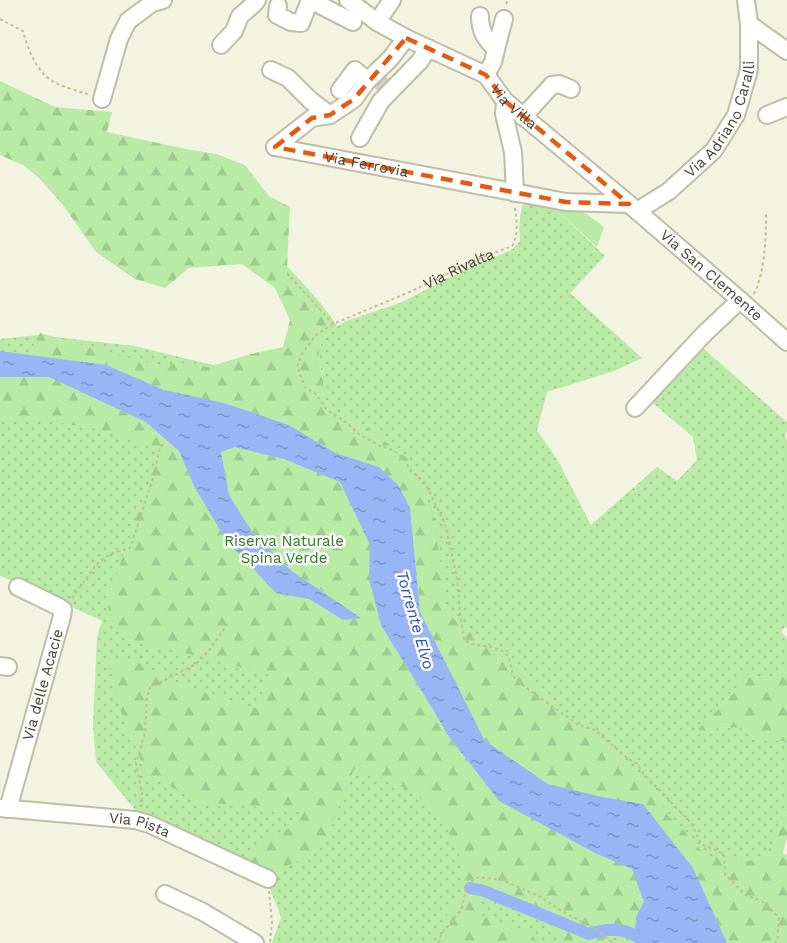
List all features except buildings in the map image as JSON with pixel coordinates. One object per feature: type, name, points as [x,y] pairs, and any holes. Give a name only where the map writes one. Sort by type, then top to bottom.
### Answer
[{"type":"street","points":[[102,99],[119,39],[128,21],[152,3],[163,0]]},
{"type":"street","points":[[220,45],[234,31],[240,16],[256,0]]},
{"type":"street","points":[[275,2],[277,15],[291,22],[301,23],[310,0],[353,22]]},
{"type":"street","name":"Via Villa","points":[[348,0],[377,22],[406,39],[486,75],[505,101],[633,207]]},
{"type":"street","points":[[377,22],[392,0]]},
{"type":"street","name":"Via Adriano Caralli","points":[[633,207],[669,191],[714,150],[736,115],[749,70],[747,0]]},
{"type":"street","points":[[486,75],[493,63],[505,12]]},
{"type":"street","points":[[480,16],[480,27],[496,49]]},
{"type":"street","points":[[749,24],[787,51]]},
{"type":"street","name":"Via Ferrovia","points":[[406,39],[390,59],[378,83],[330,115],[312,118],[275,147],[566,202],[633,207]]},
{"type":"street","points":[[378,83],[420,61],[428,48]]},
{"type":"street","points":[[271,70],[288,78],[330,115]]},
{"type":"street","points":[[340,90],[355,70],[378,83]]},
{"type":"street","points":[[360,138],[381,101],[378,83]]},
{"type":"street","points":[[523,117],[552,86],[559,84],[571,89]]},
{"type":"street","points":[[505,101],[504,114],[513,152],[515,193]]},
{"type":"street","points":[[767,115],[787,107]]},
{"type":"street","name":"Via San Clemente","points":[[633,207],[787,342]]},
{"type":"street","points":[[634,408],[705,333],[744,304]]},
{"type":"street","name":"Via delle Acacie","points":[[4,809],[63,610],[18,588]]},
{"type":"street","name":"Via Pista","points":[[4,809],[119,818],[141,822],[268,879]]},
{"type":"street","points":[[165,894],[203,912],[255,943]]},
{"type":"path","points":[[505,12],[508,0]]},
{"type":"path","points":[[0,19],[23,31],[28,50],[42,73],[54,82],[102,99]]},
{"type":"path","name":"Via Rivalta","points":[[333,324],[512,246],[516,235],[515,193]]},
{"type":"path","points":[[744,304],[756,289],[766,238],[766,213]]},
{"type":"path","points":[[287,273],[333,324],[316,334],[303,352],[297,367],[304,387],[316,394],[326,409],[359,434],[380,446],[393,450],[425,483],[445,524],[457,578],[464,640],[471,645],[484,645],[504,652],[508,655],[514,676],[521,684],[577,724],[595,730],[637,764],[692,824],[701,844],[724,854],[725,874],[744,894],[763,902],[779,918],[775,943]]},
{"type":"path","points":[[63,610],[96,565],[110,554],[130,548],[154,475],[160,447],[165,443]]},
{"type":"path","points":[[141,822],[142,793],[136,763],[145,733],[147,697],[150,688],[196,664],[210,650],[229,622]]},
{"type":"path","points":[[438,943],[442,933],[461,910],[468,883],[479,877],[502,880],[541,897],[599,931],[613,943]]},
{"type":"path","points":[[268,879],[272,922],[270,943]]},
{"type":"highlighted area","points":[[406,38],[486,75],[505,101],[629,204],[566,202],[275,147],[312,118],[330,115],[354,99]]},
{"type":"green space","points":[[0,81],[55,107],[112,112],[107,132],[216,154],[245,165],[269,196],[290,207],[287,266],[320,302],[337,326],[322,340],[318,356],[323,379],[323,398],[333,414],[356,419],[411,461],[433,513],[445,591],[443,610],[495,650],[554,708],[585,728],[614,751],[657,793],[668,816],[705,855],[744,861],[763,859],[776,838],[787,811],[787,837],[783,853],[787,855],[787,943],[727,943],[643,804],[548,784],[485,741],[420,612],[415,553],[379,467],[335,453],[289,425],[224,403],[164,390],[107,365],[28,355],[40,333],[156,365],[191,363],[208,367],[283,347],[290,320],[275,288],[242,264],[189,268],[165,288],[135,279],[96,252],[63,205],[38,177],[23,165],[0,155]]},
{"type":"green space","name":"Riserva Naturale Spina Verde","points":[[524,201],[551,205],[605,256],[570,293],[642,358],[614,371],[547,392],[537,430],[558,461],[591,525],[657,467],[677,481],[697,460],[693,437],[648,399],[703,348],[787,422],[785,435],[787,440],[787,626],[781,631],[787,639],[787,673],[773,679],[756,680],[728,697],[705,735],[720,727],[741,728],[759,741],[787,743],[787,811],[776,838],[764,859],[744,861],[722,859],[787,943],[272,943],[281,917],[265,876],[141,817],[96,762],[93,725],[97,637],[102,621],[0,576],[0,339],[38,335],[134,346],[234,370],[328,406],[323,398],[323,379],[318,356],[322,340],[337,326],[349,320],[400,303],[513,249],[520,241],[520,220]]},
{"type":"green space","points":[[551,205],[584,212],[604,227],[597,247]]},
{"type":"green space","name":"Riserva Naturale Spina Verde","points":[[0,377],[49,377],[146,422],[179,451],[195,488],[226,540],[276,593],[309,599],[343,620],[360,618],[290,570],[252,532],[229,495],[221,452],[235,447],[284,459],[340,482],[370,545],[369,579],[447,734],[465,756],[632,869],[644,902],[636,917],[635,933],[611,935],[595,943],[565,943],[547,922],[511,904],[479,893],[477,914],[512,927],[527,929],[538,943],[458,943],[447,940],[439,943],[450,924],[446,912],[461,894],[464,865],[441,816],[427,803],[395,782],[354,769],[326,838],[311,856],[273,871],[246,861],[259,843],[290,828],[301,811],[200,802],[146,774],[122,714],[107,659],[139,663],[184,686],[254,708],[272,676],[138,643],[108,615],[109,595],[158,450],[101,430],[60,423],[0,418]]},
{"type":"green space","points":[[741,671],[759,679],[774,678],[787,673],[787,743],[759,741],[741,728],[720,727],[705,735],[698,729],[728,697],[736,692]]},
{"type":"water","name":"Torrente Elvo","points":[[0,351],[106,365],[164,390],[224,403],[289,425],[335,453],[379,467],[398,485],[410,508],[420,612],[485,741],[548,784],[643,804],[693,868],[727,943],[645,943],[635,933],[636,917],[644,902],[632,869],[597,854],[499,801],[447,734],[381,625],[369,579],[370,545],[340,482],[284,459],[235,447],[221,452],[229,495],[252,532],[290,570],[361,618],[343,620],[309,599],[276,593],[226,540],[195,488],[179,451],[146,422],[49,377],[0,377]]},
{"type":"waterway","points":[[470,888],[484,891],[589,934],[605,930],[620,930],[633,934],[647,943]]},
{"type":"tunnel","points":[[375,78],[386,87]]}]
